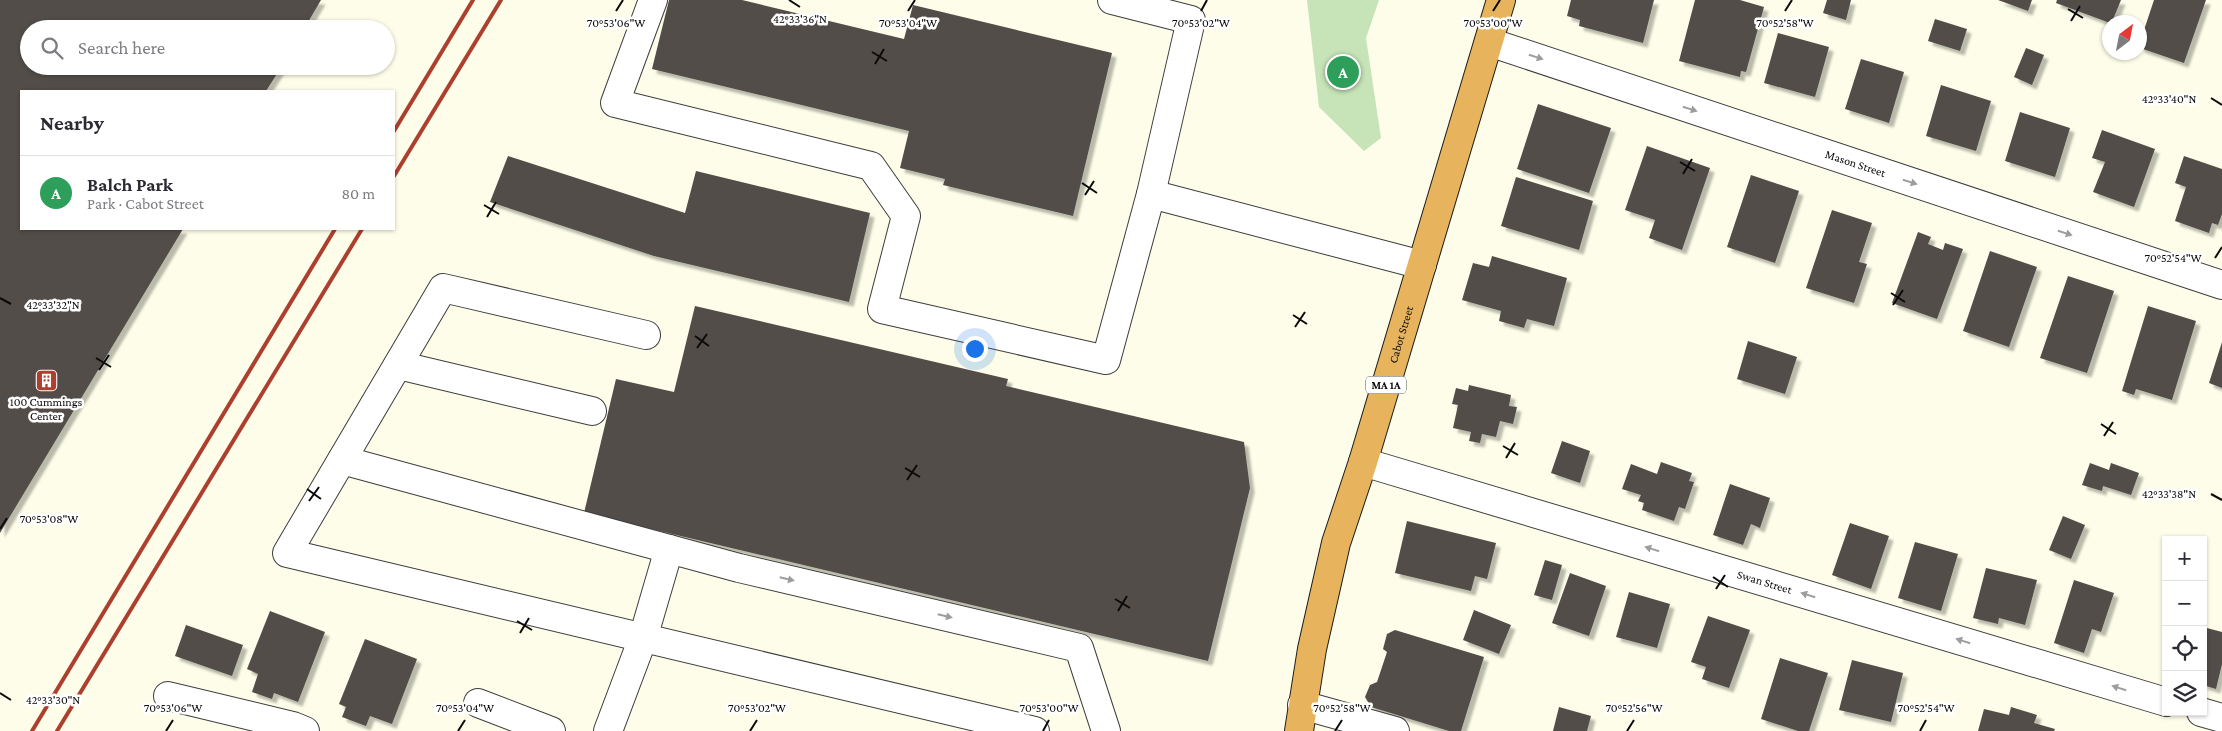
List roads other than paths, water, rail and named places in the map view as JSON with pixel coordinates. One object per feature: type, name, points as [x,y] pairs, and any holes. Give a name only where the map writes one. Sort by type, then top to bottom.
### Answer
[{"type":"highway","name":"Cabot Street","points":[[1300,718],[1324,590],[1336,543],[1363,462],[1501,0]]},
{"type":"street","points":[[654,0],[615,103],[871,166],[906,216],[882,309],[1106,360],[1151,194],[1191,20],[1112,0]]},
{"type":"street","name":"Mason Street","points":[[1489,42],[2222,285]]},
{"type":"street","points":[[1151,194],[1422,265]]},
{"type":"street","points":[[646,335],[443,288],[287,553],[1035,731]]},
{"type":"street","points":[[398,365],[592,411]]},
{"type":"street","points":[[342,460],[739,568],[1079,648],[1106,731]]},
{"type":"street","name":"Swan Street","points":[[1363,462],[2162,701]]},
{"type":"street","points":[[608,731],[643,638],[668,549]]},
{"type":"street","points":[[168,696],[296,729]]},
{"type":"street","points":[[478,703],[551,731]]},
{"type":"street","points":[[2207,714],[2222,718]]},
{"type":"street","points":[[1300,718],[1395,731]]},
{"type":"railway","points":[[395,129],[473,0]]},
{"type":"railway","points":[[395,174],[501,0]]},
{"type":"railway","points":[[32,731],[334,230]]},
{"type":"railway","points":[[57,731],[361,230]]},
{"type":"place","name":"Balch Park","points":[[1343,72]]},
{"type":"place","name":"100 Cummings Center","points":[[46,381]]}]
